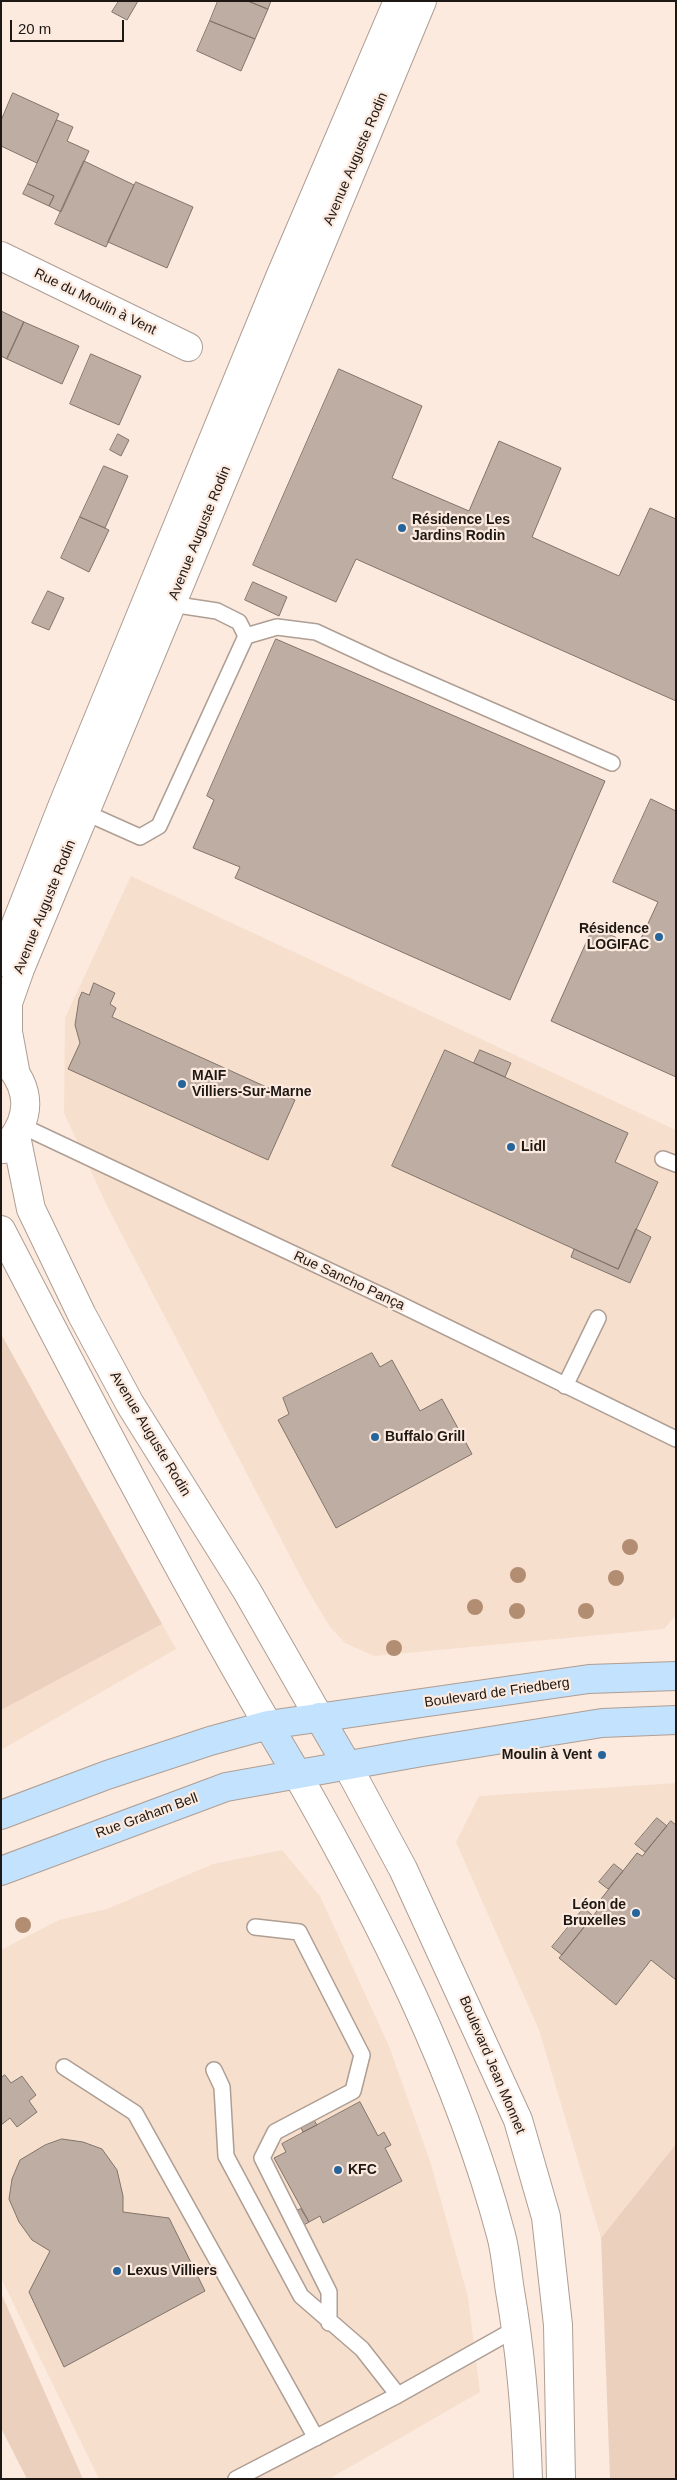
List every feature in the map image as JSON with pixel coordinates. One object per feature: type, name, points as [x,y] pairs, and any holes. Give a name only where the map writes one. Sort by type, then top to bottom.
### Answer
[{"type":"main road","name":"Boulevard de Friedberg","points":[[268,1725],[589,1680],[669,1672]]},
{"type":"main road","points":[[320,1717],[347,1764],[602,1723],[676,1720]]},
{"type":"main road","points":[[1,1815],[107,1775],[210,1741],[268,1725],[297,1774]]},
{"type":"main road","name":"Rue Graham Bell","points":[[1,1871],[226,1787],[347,1764]]},
{"type":"street","name":"Avenue Auguste Rodin","points":[[1,962],[48,842],[280,277],[398,1]]},
{"type":"street","name":"Avenue Auguste Rodin","points":[[320,1717],[252,1599],[130,1404],[82,1315],[32,1209],[13,1138],[26,1100],[22,1084],[8,1064],[8,1003],[84,812],[422,1]]},
{"type":"street","name":"Rue du Moulin à Vent","points":[[1,256],[188,348]]},
{"type":"street","points":[[1,1230],[104,1430],[212,1629],[268,1725]]},
{"type":"street","name":"Boulevard Jean Monnet","points":[[347,1764],[403,1869],[518,2120],[546,2217],[558,2325],[560,2479]]},
{"type":"street","points":[[297,1774],[349,1866],[423,2020],[466,2127],[501,2236],[516,2328],[525,2401],[528,2479]]},
{"type":"lane","points":[[171,604],[217,611],[239,622],[246,636]]},
{"type":"lane","points":[[84,812],[140,837],[159,826],[246,636],[277,627],[316,632],[612,763]]},
{"type":"lane","name":"Rue Sancho Pança","points":[[13,1138],[387,1298],[676,1439]]},
{"type":"lane","points":[[565,1386],[598,1318]]},
{"type":"lane","points":[[256,1927],[299,1932],[362,2055],[353,2091],[275,2132],[262,2158],[329,2292],[329,2323]]},
{"type":"lane","points":[[64,2068],[135,2113],[316,2438]]},
{"type":"lane","points":[[214,2070],[222,2088],[226,2156],[301,2296],[329,2323],[362,2350],[398,2395]]},
{"type":"lane","points":[[236,2479],[398,2395],[516,2328]]},
{"type":"shaded area","points":[[131,876],[676,1130],[676,1615],[664,1629],[374,1656],[345,1643],[330,1627],[305,1585],[107,1206],[64,1113],[65,1018]]},
{"type":"shaded area","points":[[1,1334],[176,1649],[1,1750]]},
{"type":"shaded area","points":[[1,1334],[162,1624],[1,1710],[2,1657]]},
{"type":"shaded area","points":[[676,1783],[676,2144],[601,2238],[539,2030],[456,1842],[479,1796]]},
{"type":"shaded area","points":[[282,1850],[320,1896],[389,2046],[430,2161],[468,2297],[480,2392],[329,2479],[99,2479],[1,2278],[1,1950],[59,1920],[107,1909],[213,1864]]},
{"type":"shaded area","points":[[676,2144],[676,2479],[610,2479],[601,2238]]},
{"type":"shaded area","points":[[1,2293],[83,2479],[27,2479],[1,2428]]},
{"type":"building","points":[[119,1],[138,1],[127,20],[112,12]]},
{"type":"building","points":[[218,1],[248,1],[268,9],[255,39],[210,21]]},
{"type":"building","points":[[248,1],[271,1],[268,9]]},
{"type":"building","points":[[210,21],[255,39],[241,71],[197,51]]},
{"type":"building","points":[[13,93],[59,114],[37,163],[1,146],[1,121]]},
{"type":"building","points":[[57,120],[73,127],[67,141],[89,151],[61,212],[49,206],[54,196],[28,184]]},
{"type":"building","points":[[84,161],[134,185],[106,247],[55,224]]},
{"type":"building","points":[[136,182],[193,207],[167,268],[108,242]]},
{"type":"building","points":[[28,184],[54,196],[49,206],[23,194]]},
{"type":"building","points":[[1,311],[24,322],[7,359],[1,356]]},
{"type":"building","points":[[24,322],[79,346],[62,384],[7,359]]},
{"type":"building","points":[[91,354],[141,376],[119,425],[70,404]]},
{"type":"building","name":"Résidence Les Jardins Rodin","points":[[339,369],[422,406],[392,478],[469,511],[499,441],[561,468],[532,537],[619,576],[650,508],[676,519],[676,701],[356,559],[336,602],[253,565]]},
{"type":"building","points":[[118,434],[129,440],[121,456],[110,450]]},
{"type":"building","points":[[104,466],[128,476],[105,528],[80,517]]},
{"type":"building","points":[[80,517],[109,530],[89,572],[61,558]]},
{"type":"building","points":[[253,582],[287,597],[279,616],[245,600]]},
{"type":"building","points":[[48,591],[64,598],[49,630],[32,623]]},
{"type":"building","points":[[276,639],[605,781],[510,1000],[235,878],[240,867],[193,848],[214,800],[207,796]]},
{"type":"building","name":"Résidence LOGIFAC","points":[[651,799],[676,811],[676,1077],[551,1021],[593,927],[637,947],[658,902],[613,882]]},
{"type":"building","name":"MAIF Villiers-Sur-Marne","points":[[94,983],[115,993],[110,1004],[116,1008],[112,1017],[295,1100],[268,1160],[68,1069],[80,1043],[75,1025],[79,999],[82,992],[89,995]]},
{"type":"building","name":"Lidl","points":[[445,1050],[628,1133],[615,1162],[658,1182],[618,1269],[392,1166]]},
{"type":"building","points":[[480,1050],[511,1063],[505,1077],[474,1063]]},
{"type":"building","points":[[636,1229],[651,1237],[630,1283],[571,1257],[574,1249],[618,1269]]},
{"type":"building","name":"Buffalo Grill","points":[[372,1353],[380,1367],[392,1360],[420,1411],[442,1399],[472,1454],[336,1528],[278,1420],[289,1414],[283,1398]]},
{"type":"building","points":[[657,1818],[667,1826],[645,1852],[635,1844]]},
{"type":"building","name":"Léon de Bruxelles","points":[[671,1821],[676,1825],[676,1980],[651,1960],[616,2005],[559,1958],[597,1911],[594,1908],[637,1853],[642,1856]]},
{"type":"building","points":[[614,1864],[623,1871],[608,1889],[599,1882]]},
{"type":"building","points":[[584,1908],[593,1916],[562,1955],[552,1947]]},
{"type":"building","points":[[5,2075],[11,2083],[22,2076],[36,2095],[29,2101],[37,2112],[17,2127],[10,2118],[1,2125],[1,2078]]},
{"type":"building","name":"KFC","points":[[360,2102],[378,2136],[384,2132],[391,2145],[385,2148],[402,2181],[323,2223],[320,2216],[309,2222],[274,2158],[286,2152],[282,2144]]},
{"type":"building","points":[[312,2117],[317,2125],[303,2132],[299,2123]]},
{"type":"building","name":"Lexus Villiers","points":[[62,2139],[83,2142],[102,2149],[117,2170],[123,2196],[123,2212],[169,2218],[205,2291],[64,2367],[29,2292],[50,2251],[32,2240],[19,2222],[9,2199],[12,2179],[20,2160],[45,2145]]},
{"type":"building","points":[[301,2209],[309,2222],[304,2225],[296,2211]]},
{"type":"place","name":"Résidence Les Jardins Rodin","points":[[402,528]]},
{"type":"place","name":"Résidence LOGIFAC","points":[[659,937]]},
{"type":"place","name":"MAIF Villiers-Sur-Marne","points":[[182,1084]]},
{"type":"place","name":"Lidl","points":[[511,1147]]},
{"type":"place","name":"Buffalo Grill","points":[[375,1437]]},
{"type":"place","name":"Moulin à Vent","points":[[602,1755]]},
{"type":"place","name":"Léon de Bruxelles","points":[[636,1913]]},
{"type":"place","name":"KFC","points":[[338,2170]]},
{"type":"place","name":"Lexus Villiers","points":[[117,2271]]}]
